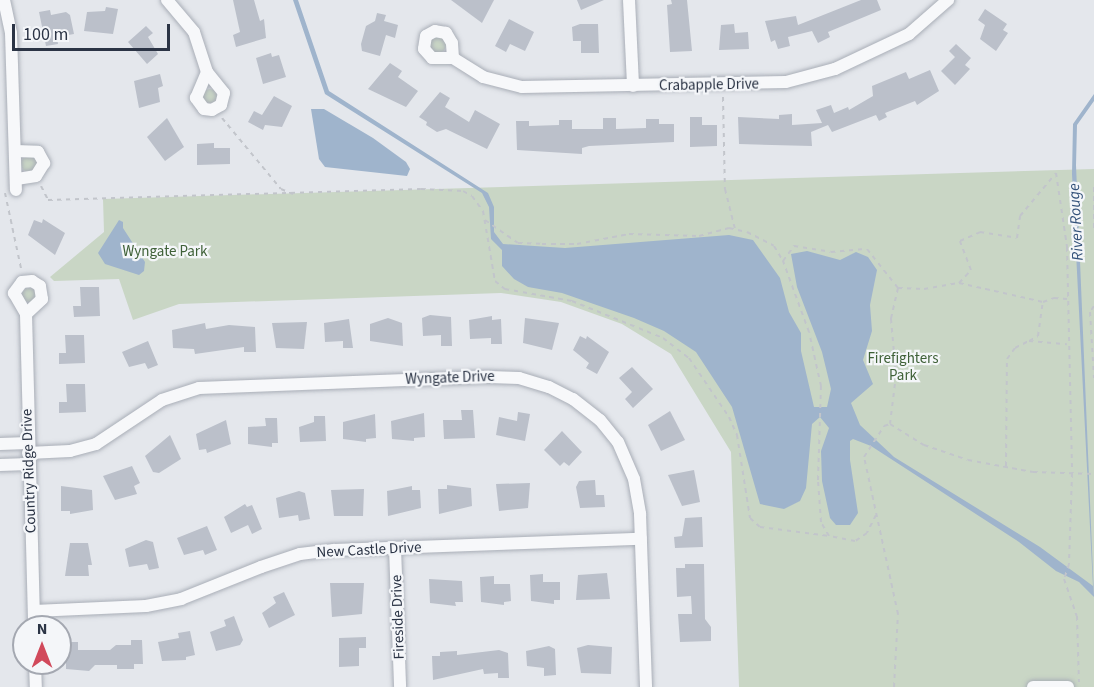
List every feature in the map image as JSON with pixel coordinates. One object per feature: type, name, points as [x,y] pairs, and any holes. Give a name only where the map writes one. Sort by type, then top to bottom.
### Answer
[{"type":"street","points":[[4,0],[11,33],[15,151],[12,187],[36,176],[44,163],[38,152],[15,151]]},
{"type":"street","points":[[629,0],[633,86]]},
{"type":"street","name":"Crabapple Drive","points":[[453,58],[483,77],[513,86],[775,84],[814,77],[909,34],[948,0]]},
{"type":"street","points":[[170,1],[194,32],[207,72]]},
{"type":"street","name":"Country Ridge Drive","points":[[26,314],[34,615]]},
{"type":"street","name":"Wyngate Drive","points":[[0,465],[28,454],[70,451],[96,444],[162,400],[199,388],[519,378],[567,395],[610,431],[634,479],[641,538],[646,687]]},
{"type":"street","name":"Wyngate Drive","points":[[0,444],[28,454]]},
{"type":"street","name":"New Castle Drive","points":[[34,611],[146,606],[208,591],[261,567],[300,554],[641,538]]},
{"type":"street","name":"Fireside Drive","points":[[395,548],[400,687]]},
{"type":"street","points":[[1033,687],[1068,687]]},
{"type":"path","points":[[723,97],[725,189],[735,229]]},
{"type":"path","points":[[220,114],[281,189],[296,195]]},
{"type":"path","points":[[959,283],[972,270],[960,241],[980,232],[1017,238],[1020,216],[1056,173],[1067,247],[1072,473],[1069,564],[1064,579],[1077,616],[1079,687]]},
{"type":"path","points":[[39,183],[48,200],[296,195],[447,189],[472,196],[484,219],[491,269],[495,281],[505,289],[592,309],[663,338],[689,358],[710,386],[737,435],[750,518],[760,527],[855,541],[867,533],[876,515]]},
{"type":"path","points":[[12,187],[21,268]]},
{"type":"path","points":[[1094,187],[1094,229]]},
{"type":"path","points":[[484,219],[518,243],[577,244],[629,234],[699,236],[735,229],[774,246],[783,261],[817,360],[822,406],[818,499],[821,522],[829,536]]},
{"type":"path","points":[[783,261],[794,246],[831,252],[867,249],[898,288],[924,289],[959,283],[1043,302],[1054,298],[1068,299]]},
{"type":"path","points":[[894,687],[898,614],[866,470],[866,450],[878,434],[890,424],[896,375],[891,319],[898,288]]},
{"type":"path","points":[[1006,466],[1007,359],[1015,348],[1038,336],[1043,302]]},
{"type":"path","points":[[1094,306],[1090,312],[1094,378]]},
{"type":"path","points":[[1029,341],[1068,345]]},
{"type":"path","points":[[890,424],[944,452],[1033,472],[1093,474]]},
{"type":"green space","points":[[438,37],[446,45],[438,53],[430,45]]},
{"type":"green space","points":[[207,89],[213,89],[217,96],[213,103],[207,103],[203,99],[203,93]]},
{"type":"green space","points":[[29,156],[37,164],[29,172],[21,164]]},
{"type":"green space","name":"Firefighters Park","points":[[1094,169],[1094,687],[739,687],[731,452],[671,354],[622,324],[561,302],[501,293],[179,304],[133,320],[119,279],[54,281],[50,277],[104,232],[103,199]]},
{"type":"green space","points":[[26,288],[32,288],[36,295],[32,302],[26,302],[22,298],[22,292]]},
{"type":"water","name":"River Rouge","points":[[293,0],[298,0],[329,91],[488,193],[494,207],[494,232],[503,244],[565,248],[729,235],[753,240],[780,278],[789,312],[801,333],[801,351],[814,407],[827,407],[831,389],[822,352],[797,287],[791,254],[807,251],[840,260],[856,252],[868,257],[877,270],[870,305],[872,331],[863,360],[873,384],[851,403],[860,425],[894,457],[1040,547],[1093,586],[1072,174],[1073,124],[1094,94],[1094,101],[1077,125],[1076,165],[1094,597],[1079,582],[1056,571],[1019,542],[871,446],[853,439],[850,441],[850,460],[858,513],[850,525],[836,525],[830,518],[822,481],[821,451],[829,428],[820,417],[812,424],[806,488],[800,501],[784,509],[760,504],[732,407],[696,352],[664,331],[634,318],[562,293],[528,287],[514,279],[502,266],[502,250],[491,239],[489,207],[482,193],[325,94]]},
{"type":"water","points":[[311,109],[324,109],[373,138],[406,162],[410,169],[407,176],[325,167],[319,159]]},
{"type":"water","points":[[119,220],[123,222],[123,228],[145,262],[144,271],[139,275],[105,264],[98,253]]},
{"type":"building","points":[[233,0],[254,0],[260,21],[264,19],[266,38],[236,47],[233,35],[240,32]]},
{"type":"building","points":[[451,0],[494,0],[482,23]]},
{"type":"building","points":[[577,0],[604,0],[581,10]]},
{"type":"building","points":[[671,0],[687,0],[692,51],[670,52],[667,5],[672,4]]},
{"type":"building","points":[[861,0],[877,0],[881,10],[828,32],[830,37],[818,43],[812,31],[788,37],[790,46],[778,49],[775,40],[771,42],[765,21],[796,16],[798,25]]},
{"type":"building","points":[[106,7],[118,9],[113,34],[84,31],[87,12],[105,11]]},
{"type":"building","points":[[985,9],[1007,24],[1003,30],[1008,33],[996,51],[980,39],[985,25],[978,20]]},
{"type":"building","points":[[50,10],[51,15],[66,12],[70,15],[74,34],[57,37],[58,44],[46,46],[39,12]]},
{"type":"building","points":[[377,13],[386,15],[384,21],[398,25],[395,38],[386,35],[380,56],[362,51],[361,44],[366,26],[375,21]]},
{"type":"building","points":[[509,19],[534,32],[525,51],[510,44],[506,52],[495,46]]},
{"type":"building","points":[[580,24],[598,24],[599,53],[581,53],[581,41],[573,41],[572,27]]},
{"type":"building","points":[[734,24],[735,33],[748,32],[749,49],[719,50],[721,25]]},
{"type":"building","points":[[146,26],[153,33],[148,37],[158,54],[147,64],[128,42]]},
{"type":"building","points":[[956,44],[971,58],[965,65],[970,69],[955,85],[941,71],[955,57],[949,51]]},
{"type":"building","points":[[271,53],[272,57],[279,55],[286,77],[263,84],[256,58]]},
{"type":"building","points":[[390,63],[402,71],[398,77],[418,91],[406,107],[368,89]]},
{"type":"building","points":[[930,70],[939,91],[917,105],[915,101],[885,113],[887,117],[879,121],[876,115],[832,132],[828,125],[811,132],[812,146],[739,144],[738,117],[779,119],[779,115],[792,114],[792,125],[822,123],[816,110],[831,105],[834,113],[848,107],[849,110],[873,96],[872,86],[906,72],[909,79]]},
{"type":"building","points":[[160,74],[163,86],[158,88],[160,102],[139,108],[134,81]]},
{"type":"building","points":[[440,92],[450,98],[445,107],[469,122],[475,110],[500,124],[487,149],[446,129],[437,132],[419,117]]},
{"type":"building","points":[[274,96],[292,106],[282,127],[265,125],[263,130],[248,122],[254,111],[262,115]]},
{"type":"building","points":[[690,117],[702,117],[702,125],[717,125],[717,146],[690,147]]},
{"type":"building","points":[[167,118],[184,147],[165,161],[147,137]]},
{"type":"building","points":[[603,118],[616,118],[616,129],[646,128],[646,119],[659,119],[659,124],[674,124],[674,142],[589,146],[582,148],[582,154],[517,150],[516,121],[529,121],[529,126],[559,125],[559,120],[572,120],[572,129],[603,129]]},
{"type":"building","points":[[214,143],[214,148],[230,148],[230,164],[197,165],[197,144]]},
{"type":"building","points":[[43,219],[65,233],[55,255],[28,235],[34,220],[42,223]]},
{"type":"building","points":[[80,287],[99,287],[100,316],[74,317],[73,306],[81,306]]},
{"type":"building","points":[[430,315],[451,317],[452,346],[441,346],[441,335],[423,336],[422,318]]},
{"type":"building","points":[[492,316],[492,320],[501,319],[502,344],[491,344],[491,338],[470,339],[469,320]]},
{"type":"building","points":[[388,318],[402,323],[403,346],[370,341],[370,324]]},
{"type":"building","points":[[525,318],[559,323],[552,350],[523,343]]},
{"type":"building","points":[[349,319],[353,348],[343,348],[343,341],[325,342],[324,323]]},
{"type":"building","points":[[307,322],[304,349],[276,348],[272,323]]},
{"type":"building","points":[[205,323],[206,329],[229,325],[255,327],[256,352],[244,352],[244,347],[195,354],[194,349],[173,348],[172,330]]},
{"type":"building","points":[[65,335],[84,335],[85,363],[59,364],[59,353],[66,353]]},
{"type":"building","points":[[580,336],[586,339],[587,336],[609,352],[597,374],[586,368],[589,363],[573,350]]},
{"type":"building","points":[[148,341],[158,365],[148,369],[145,363],[129,367],[122,352]]},
{"type":"building","points":[[632,367],[653,389],[633,408],[625,399],[632,392],[619,378]]},
{"type":"building","points":[[66,384],[85,384],[86,412],[59,413],[59,402],[67,402]]},
{"type":"building","points":[[461,410],[473,410],[475,438],[444,439],[443,420],[462,420]]},
{"type":"building","points":[[670,411],[685,440],[661,451],[648,425]]},
{"type":"building","points":[[518,412],[530,414],[525,441],[496,435],[499,417],[517,421]]},
{"type":"building","points":[[424,413],[425,437],[414,438],[414,441],[392,439],[391,421]]},
{"type":"building","points":[[375,414],[376,438],[366,439],[366,442],[343,439],[343,422]]},
{"type":"building","points":[[314,416],[325,416],[326,441],[300,442],[299,427],[314,422]]},
{"type":"building","points":[[265,418],[277,418],[278,443],[272,443],[272,447],[248,444],[248,427],[266,426]]},
{"type":"building","points":[[226,420],[231,444],[207,453],[206,449],[199,450],[196,434]]},
{"type":"building","points":[[562,431],[582,452],[569,466],[564,462],[560,466],[544,450]]},
{"type":"building","points":[[170,435],[181,459],[159,473],[153,472],[145,456]]},
{"type":"building","points":[[132,466],[140,483],[134,486],[137,494],[115,500],[103,476]]},
{"type":"building","points":[[694,470],[700,502],[682,506],[668,475]]},
{"type":"building","points":[[595,480],[596,495],[604,495],[605,507],[580,508],[576,487],[579,481]]},
{"type":"building","points":[[530,483],[528,508],[499,511],[496,484]]},
{"type":"building","points":[[447,485],[471,488],[472,506],[439,514],[438,489],[447,489]]},
{"type":"building","points":[[61,486],[92,490],[93,510],[70,514],[70,511],[61,511]]},
{"type":"building","points":[[412,486],[412,490],[420,490],[421,508],[388,516],[387,491]]},
{"type":"building","points":[[364,489],[363,516],[334,516],[331,490]]},
{"type":"building","points":[[299,491],[305,493],[310,519],[299,521],[298,515],[279,518],[276,498]]},
{"type":"building","points":[[245,504],[247,507],[252,505],[262,529],[252,534],[248,525],[231,533],[224,517]]},
{"type":"building","points":[[702,517],[703,547],[675,548],[674,537],[682,536],[685,518]]},
{"type":"building","points":[[207,526],[217,550],[205,555],[203,550],[184,555],[177,538]]},
{"type":"building","points":[[146,540],[153,542],[159,568],[149,570],[147,564],[129,567],[125,549]]},
{"type":"building","points":[[70,543],[88,543],[92,565],[88,565],[89,576],[65,576]]},
{"type":"building","points":[[685,564],[704,564],[705,619],[711,627],[711,641],[680,642],[678,614],[692,614],[691,596],[677,597],[676,568],[685,568]]},
{"type":"building","points":[[607,573],[610,599],[576,600],[578,575]]},
{"type":"building","points":[[543,574],[543,582],[560,582],[560,600],[554,600],[554,604],[531,601],[530,575]]},
{"type":"building","points":[[494,576],[494,584],[510,584],[511,601],[504,602],[504,605],[481,602],[480,577]]},
{"type":"building","points":[[429,579],[462,581],[463,602],[455,602],[456,606],[430,603]]},
{"type":"building","points":[[330,583],[364,583],[362,614],[332,617]]},
{"type":"building","points":[[284,592],[295,615],[269,628],[262,613],[276,603],[273,597]]},
{"type":"building","points":[[234,616],[243,640],[240,645],[216,651],[210,632],[226,626],[224,620]]},
{"type":"building","points":[[190,631],[195,655],[186,657],[186,660],[162,661],[158,642],[179,638],[178,633]]},
{"type":"building","points":[[366,637],[366,648],[359,648],[359,666],[339,667],[339,638]]},
{"type":"building","points":[[131,640],[142,640],[143,664],[134,664],[134,669],[117,669],[117,665],[95,665],[89,671],[72,670],[72,642],[78,642],[78,650],[110,650],[116,645],[131,645]]},
{"type":"building","points":[[588,645],[612,647],[611,674],[581,673],[577,648]]},
{"type":"building","points":[[549,646],[555,649],[556,675],[544,676],[544,668],[527,666],[526,651]]},
{"type":"building","points":[[499,650],[508,653],[509,678],[498,678],[498,673],[484,674],[483,669],[433,680],[432,656],[440,656],[440,652],[457,651],[457,655]]},
{"type":"park label","name":"Wyngate Park","points":[[165,252]]}]
